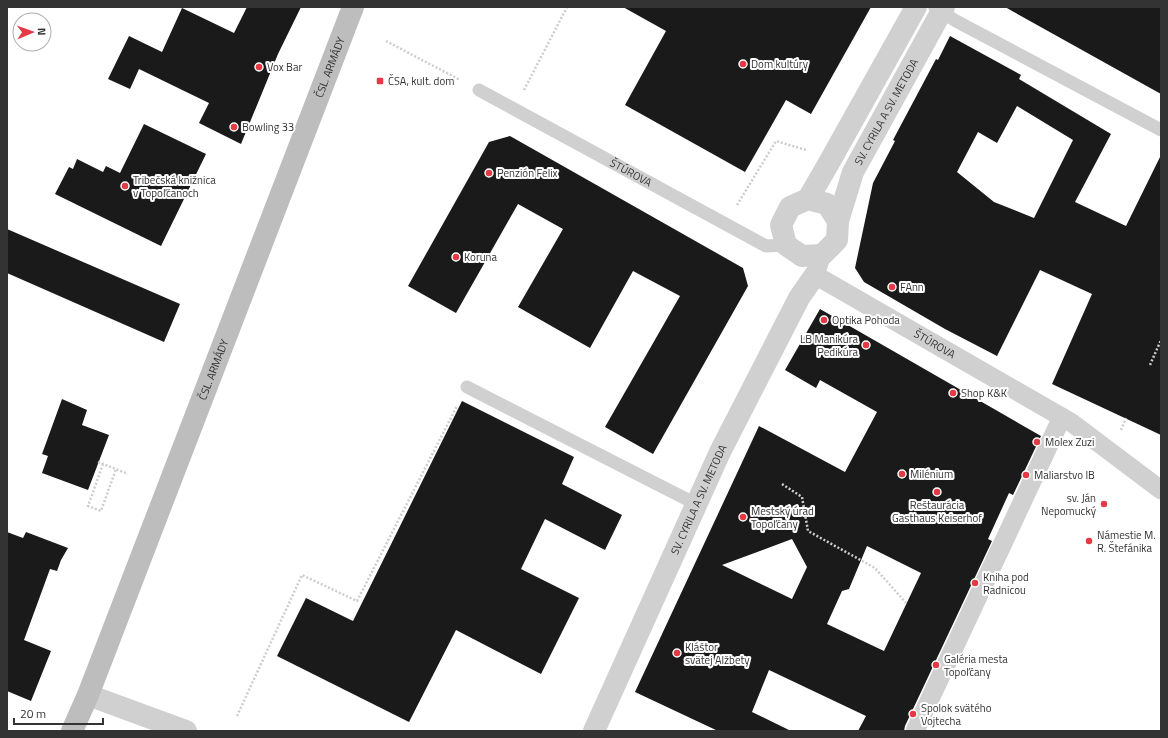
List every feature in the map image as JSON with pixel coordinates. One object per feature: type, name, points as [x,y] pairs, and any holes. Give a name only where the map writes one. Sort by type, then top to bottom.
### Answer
[{"type":"main road","name":"ČSL. ARMÁDY","points":[[72,731],[88,695],[353,7]]},
{"type":"street","points":[[819,265],[786,245],[781,225],[790,208],[808,199],[916,7]]},
{"type":"street","name":"SV. CYRILA A SV. METODA","points":[[594,731],[720,452],[799,298],[819,265],[837,240],[838,221],[853,172],[939,9]]},
{"type":"street","points":[[808,199],[827,204],[838,221]]},
{"type":"street","name":"ŠTÚROVA","points":[[819,265],[1067,420]]},
{"type":"street","points":[[915,731],[1067,420],[1161,490]]},
{"type":"street","points":[[88,695],[186,731]]},
{"type":"lane","points":[[939,9],[1161,130]]},
{"type":"lane","name":"ŠTÚROVA","points":[[478,90],[766,246],[786,245]]},
{"type":"lane","points":[[467,386],[696,504]]},
{"type":"path","points":[[514,110],[567,7]]},
{"type":"path","points":[[386,41],[478,90]]},
{"type":"path","points":[[726,224],[776,141],[811,152]]},
{"type":"path","points":[[1150,365],[1161,340]]},
{"type":"path","points":[[237,716],[302,575],[357,601],[467,386]]},
{"type":"path","points":[[98,462],[128,474]]},
{"type":"path","points":[[103,464],[88,506],[101,511],[116,469]]},
{"type":"path","points":[[782,484],[802,497],[808,531],[875,568],[906,603]]},
{"type":"building","points":[[247,7],[301,7],[278,54],[241,144],[199,123],[209,103],[139,69],[130,89],[108,79],[129,36],[162,52],[182,8],[234,33]]},
{"type":"building","name":"Dom kultúry","points":[[623,7],[871,7],[811,114],[786,100],[745,172],[625,105],[666,31]]},
{"type":"building","points":[[1005,7],[1161,7],[1161,94]]},
{"type":"building","points":[[950,36],[1021,75],[1019,79],[1111,134],[1075,202],[1126,226],[1161,155],[1161,435],[1052,384],[1092,294],[1040,270],[997,356],[945,329],[864,282],[855,268],[873,183],[895,141],[893,140],[936,59],[938,60]],"holes":[[[1017,106],[1073,140],[1034,218],[994,202],[957,172],[978,132],[997,143]]]},
{"type":"building","name":"Tribečská knižnica v Topoľčanoch","points":[[144,124],[206,154],[161,246],[55,194],[69,167],[73,169],[77,159],[103,172],[106,166],[120,173]]},
{"type":"building","points":[[510,136],[743,268],[748,286],[653,454],[605,427],[680,296],[633,271],[590,348],[518,307],[563,229],[518,204],[456,313],[408,286],[489,142]]},
{"type":"building","points":[[7,229],[180,304],[164,342],[7,273]]},
{"type":"building","points":[[820,309],[1041,436],[1013,495],[1009,493],[988,539],[992,541],[904,731],[858,731],[866,716],[769,670],[752,712],[791,731],[718,731],[635,692],[759,426],[845,472],[877,412],[820,380],[816,388],[785,370]],"holes":[[[792,539],[807,567],[792,599],[722,565]],[[867,546],[921,573],[884,651],[827,624],[842,591],[849,589]]]},
{"type":"building","points":[[62,399],[87,410],[82,425],[109,435],[88,490],[42,473],[48,456],[42,454]]},
{"type":"building","points":[[462,401],[574,457],[562,484],[622,515],[605,550],[545,519],[521,569],[579,598],[541,674],[456,630],[409,722],[277,656],[306,598],[353,621]]},
{"type":"building","points":[[7,532],[23,538],[26,532],[68,548],[57,571],[50,569],[24,640],[51,651],[31,701],[7,691]]},
{"type":"place","name":"Dom kultúry","points":[[743,64]]},
{"type":"place","name":"Vox Bar","points":[[259,67]]},
{"type":"place","name":"ČSA, kult. dom","points":[[380,81]]},
{"type":"place","name":"Bowling 33","points":[[234,127]]},
{"type":"place","name":"Penzión Felix","points":[[489,173]]},
{"type":"place","name":"Tribečská knižnica v Topoľčanoch","points":[[125,186]]},
{"type":"place","name":"Koruna","points":[[456,257]]},
{"type":"place","name":"FAnn","points":[[892,287]]},
{"type":"place","name":"Optika Pohoda","points":[[824,320]]},
{"type":"place","name":"LB Manikúra Pedikúra","points":[[866,345]]},
{"type":"place","name":"Shop K&K","points":[[953,393]]},
{"type":"place","name":"Molex Zuzi","points":[[1037,442]]},
{"type":"place","name":"Milénium","points":[[902,474]]},
{"type":"place","name":"Maliarstvo IB","points":[[1026,475]]},
{"type":"place","name":"Reštaurácia Gasthaus Keiserhof","points":[[937,492]]},
{"type":"place","name":"sv. Ján Nepomucký","points":[[1104,504]]},
{"type":"place","name":"Mestský úrad Topoľčany","points":[[743,517]]},
{"type":"place","name":"Námestie M. R. Štefánika","points":[[1089,541]]},
{"type":"place","name":"Kniha pod Radnicou","points":[[975,583]]},
{"type":"place","name":"Kláštor svätej Alžbety","points":[[677,653]]},
{"type":"place","name":"Galéria mesta Topoľčany","points":[[936,665]]},
{"type":"place","name":"Spolok svätého Vojtecha","points":[[913,714]]}]
